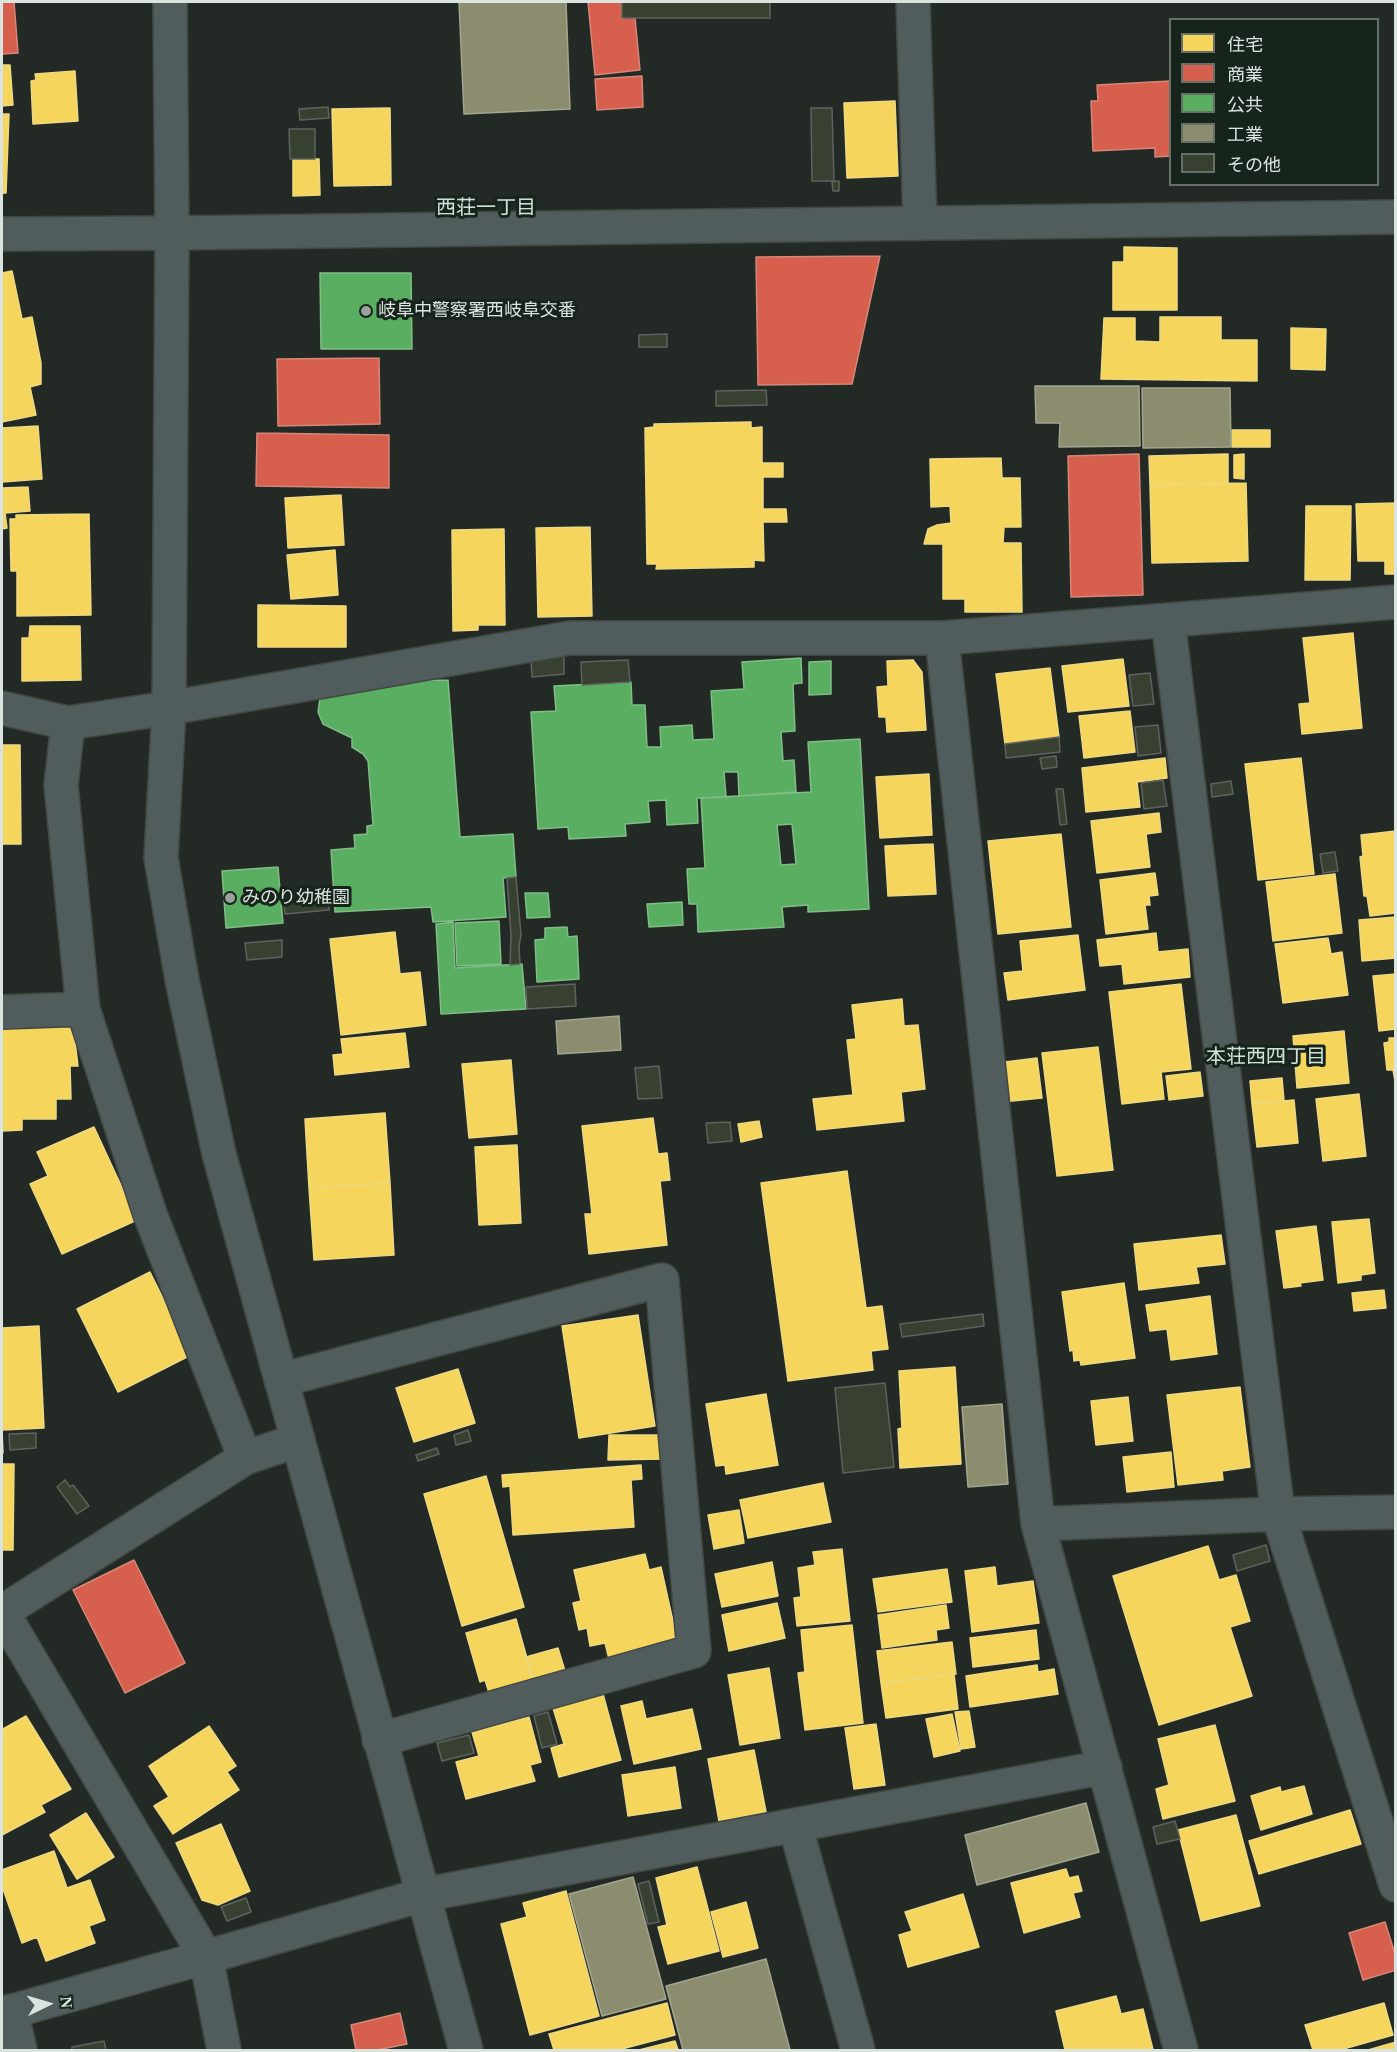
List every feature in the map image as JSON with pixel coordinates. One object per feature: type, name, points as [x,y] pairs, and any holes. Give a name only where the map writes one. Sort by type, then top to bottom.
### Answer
[{"type":"street","points":[[170,2],[172,233],[169,708],[162,869],[182,980],[219,1154],[466,2050]]},
{"type":"street","points":[[913,2],[920,223]]},
{"type":"street","points":[[2,234],[1395,217]]},
{"type":"street","points":[[2,708],[68,723],[169,708],[570,638],[942,638],[1395,602]]},
{"type":"street","points":[[1168,620],[1278,1514],[1395,1885]]},
{"type":"street","points":[[942,638],[1038,1524],[1181,2050]]},
{"type":"street","points":[[68,723],[61,784],[82,1009],[150,1214],[244,1458]]},
{"type":"street","points":[[2,1012],[82,1009]]},
{"type":"street","points":[[281,1380],[662,1280],[694,1651],[379,1740]]},
{"type":"street","points":[[224,2050],[206,1957],[2,1612],[244,1458],[298,1440]]},
{"type":"street","points":[[1038,1524],[1278,1514],[1395,1512]]},
{"type":"street","points":[[20,2050],[6,2013],[422,1895],[1105,1767]]},
{"type":"street","points":[[795,1825],[858,2050]]},
{"type":"building: 住宅","points":[[2,65],[10,65],[13,105],[2,106]]},
{"type":"building: 住宅","points":[[75,71],[78,121],[33,124],[31,81],[36,80],[35,74]]},
{"type":"building: 住宅","points":[[895,101],[898,176],[847,178],[844,103]]},
{"type":"building: 住宅","points":[[390,108],[391,185],[334,186],[332,109]]},
{"type":"building: 住宅","points":[[2,114],[9,114],[6,193],[2,193]]},
{"type":"building: 住宅","points":[[293,159],[319,159],[320,195],[293,196]]},
{"type":"building: 住宅","points":[[1124,247],[1177,248],[1177,310],[1113,310],[1113,262],[1124,262]]},
{"type":"building: 住宅","points":[[12,271],[22,319],[32,317],[41,363],[41,384],[30,387],[36,415],[2,422],[2,273]]},
{"type":"building: 住宅","points":[[1160,317],[1221,317],[1221,340],[1257,340],[1257,381],[1101,379],[1104,318],[1135,318],[1135,341],[1160,342]]},
{"type":"building: 住宅","points":[[1291,328],[1326,329],[1325,370],[1291,369]]},
{"type":"building: 住宅","points":[[751,422],[751,428],[762,427],[762,463],[783,463],[783,477],[763,477],[763,509],[786,509],[787,522],[763,522],[764,561],[754,560],[754,567],[656,569],[657,564],[647,564],[645,428],[654,427],[654,424]]},
{"type":"building: 住宅","points":[[38,426],[42,479],[2,482],[2,428]]},
{"type":"building: 住宅","points":[[1232,430],[1270,430],[1270,447],[1232,447]]},
{"type":"building: 住宅","points":[[1228,454],[1228,483],[1150,485],[1149,456]]},
{"type":"building: 住宅","points":[[1244,454],[1244,479],[1234,478],[1234,455]]},
{"type":"building: 住宅","points":[[1001,458],[1002,478],[1020,478],[1021,527],[1004,527],[1003,543],[1021,543],[1022,612],[965,612],[965,599],[943,599],[943,544],[924,544],[928,529],[951,523],[950,506],[931,507],[930,459]]},
{"type":"building: 住宅","points":[[1246,483],[1248,561],[1152,563],[1150,485]]},
{"type":"building: 住宅","points":[[28,487],[30,511],[5,513],[7,528],[2,529],[2,488]]},
{"type":"building: 住宅","points":[[341,495],[344,545],[288,548],[285,498]]},
{"type":"building: 住宅","points":[[1396,503],[1396,574],[1385,574],[1385,561],[1358,561],[1356,504]]},
{"type":"building: 住宅","points":[[1306,506],[1351,506],[1350,580],[1305,580]]},
{"type":"building: 住宅","points":[[89,514],[91,615],[17,616],[17,571],[11,571],[10,519],[16,519],[16,515]]},
{"type":"building: 住宅","points":[[590,527],[592,616],[538,617],[536,528]]},
{"type":"building: 住宅","points":[[504,529],[505,625],[478,625],[478,630],[453,631],[452,530]]},
{"type":"building: 住宅","points":[[335,550],[338,595],[291,599],[287,555]]},
{"type":"building: 住宅","points":[[258,605],[346,606],[346,647],[258,647]]},
{"type":"building: 住宅","points":[[30,626],[80,626],[81,680],[22,681],[22,638],[29,638]]},
{"type":"building: 住宅","points":[[1353,633],[1362,728],[1302,734],[1299,704],[1310,703],[1303,638]]},
{"type":"building: 住宅","points":[[1123,659],[1129,706],[1068,712],[1062,666]]},
{"type":"building: 住宅","points":[[913,660],[922,672],[926,730],[887,732],[886,717],[879,717],[877,687],[888,686],[887,661]]},
{"type":"building: 住宅","points":[[1050,668],[1059,737],[1005,744],[996,674]]},
{"type":"building: 住宅","points":[[1130,711],[1135,752],[1084,758],[1079,716]]},
{"type":"building: 住宅","points":[[2,745],[20,745],[21,844],[2,844]]},
{"type":"building: 住宅","points":[[1165,758],[1167,778],[1137,782],[1140,807],[1086,812],[1082,768]]},
{"type":"building: 住宅","points":[[1301,758],[1314,874],[1258,880],[1245,764]]},
{"type":"building: 住宅","points":[[929,774],[932,835],[880,838],[876,777]]},
{"type":"building: 住宅","points":[[1159,813],[1161,832],[1146,834],[1150,867],[1097,873],[1091,821]]},
{"type":"building: 住宅","points":[[1396,831],[1396,913],[1370,916],[1367,896],[1364,896],[1360,857],[1363,856],[1361,835]]},
{"type":"building: 住宅","points":[[1061,834],[1071,927],[998,934],[988,841]]},
{"type":"building: 住宅","points":[[933,844],[936,894],[888,896],[885,846]]},
{"type":"building: 住宅","points":[[1155,873],[1158,895],[1149,896],[1150,905],[1145,905],[1148,929],[1106,934],[1100,880]]},
{"type":"building: 住宅","points":[[1335,874],[1342,933],[1273,941],[1266,882]]},
{"type":"building: 住宅","points":[[1396,917],[1396,958],[1362,961],[1359,920]]},
{"type":"building: 住宅","points":[[395,932],[400,974],[420,972],[426,1025],[341,1035],[330,939]]},
{"type":"building: 住宅","points":[[1156,933],[1158,952],[1188,949],[1190,977],[1124,984],[1122,964],[1100,966],[1097,940]]},
{"type":"building: 住宅","points":[[1078,935],[1085,990],[1008,1000],[1004,973],[1023,971],[1020,941]]},
{"type":"building: 住宅","points":[[1328,938],[1331,954],[1342,952],[1348,995],[1283,1003],[1275,944]]},
{"type":"building: 住宅","points":[[1396,974],[1396,1029],[1379,1031],[1373,976]]},
{"type":"building: 住宅","points":[[1181,984],[1191,1069],[1161,1072],[1164,1099],[1122,1104],[1109,992]]},
{"type":"building: 住宅","points":[[902,999],[904,1026],[918,1025],[925,1089],[901,1092],[904,1121],[817,1130],[813,1099],[853,1095],[847,1040],[856,1039],[852,1005]]},
{"type":"building: 住宅","points":[[73,1025],[78,1066],[70,1066],[71,1099],[56,1099],[56,1119],[22,1119],[22,1130],[2,1131],[2,1026]]},
{"type":"building: 住宅","points":[[1344,1031],[1349,1083],[1297,1088],[1293,1036]]},
{"type":"building: 住宅","points":[[405,1033],[409,1067],[335,1075],[333,1055],[343,1054],[341,1039]]},
{"type":"building: 住宅","points":[[1389,1038],[1396,1038],[1396,1086],[1393,1070],[1387,1070],[1384,1043],[1389,1042]]},
{"type":"building: 住宅","points":[[1098,1047],[1113,1170],[1057,1176],[1042,1053]]},
{"type":"building: 住宅","points":[[1037,1058],[1042,1098],[1002,1102],[997,1063]]},
{"type":"building: 住宅","points":[[511,1060],[517,1134],[469,1138],[462,1064]]},
{"type":"building: 住宅","points":[[1200,1072],[1203,1096],[1169,1100],[1166,1076]]},
{"type":"building: 住宅","points":[[1282,1078],[1284,1101],[1252,1104],[1250,1081]]},
{"type":"building: 住宅","points":[[1359,1094],[1366,1156],[1323,1161],[1316,1099]]},
{"type":"building: 住宅","points":[[1294,1100],[1298,1143],[1257,1147],[1252,1104]]},
{"type":"building: 住宅","points":[[385,1113],[390,1183],[309,1188],[305,1119]]},
{"type":"building: 住宅","points":[[653,1118],[658,1154],[667,1153],[670,1180],[660,1181],[667,1245],[589,1254],[585,1214],[592,1214],[582,1126]]},
{"type":"building: 住宅","points":[[759,1121],[762,1137],[741,1142],[738,1124]]},
{"type":"building: 住宅","points":[[94,1127],[137,1220],[62,1254],[30,1184],[48,1176],[37,1152]]},
{"type":"building: 住宅","points":[[517,1145],[521,1223],[479,1225],[475,1147]]},
{"type":"building: 住宅","points":[[847,1171],[866,1308],[882,1306],[888,1349],[871,1351],[873,1370],[788,1381],[761,1183]]},
{"type":"building: 住宅","points":[[390,1183],[394,1255],[314,1260],[309,1188]]},
{"type":"building: 住宅","points":[[1369,1219],[1375,1273],[1361,1275],[1361,1280],[1338,1283],[1332,1222]]},
{"type":"building: 住宅","points":[[1316,1226],[1323,1280],[1284,1288],[1276,1231]]},
{"type":"building: 住宅","points":[[1221,1235],[1225,1264],[1196,1267],[1199,1283],[1139,1290],[1134,1244]]},
{"type":"building: 住宅","points":[[150,1272],[191,1355],[118,1392],[77,1309]]},
{"type":"building: 住宅","points":[[1124,1283],[1135,1358],[1081,1365],[1080,1360],[1074,1361],[1073,1350],[1070,1351],[1062,1292]]},
{"type":"building: 住宅","points":[[1384,1290],[1386,1308],[1354,1311],[1352,1293]]},
{"type":"building: 住宅","points":[[1210,1296],[1217,1354],[1171,1360],[1167,1329],[1150,1331],[1146,1305]]},
{"type":"building: 住宅","points":[[638,1315],[655,1426],[579,1438],[562,1326]]},
{"type":"building: 住宅","points":[[39,1326],[44,1428],[2,1430],[2,1328]]},
{"type":"building: 住宅","points":[[955,1367],[961,1464],[900,1468],[898,1429],[902,1428],[899,1371]]},
{"type":"building: 住宅","points":[[458,1369],[475,1423],[414,1442],[396,1388]]},
{"type":"building: 住宅","points":[[1240,1387],[1250,1467],[1222,1471],[1223,1480],[1178,1485],[1167,1395]]},
{"type":"building: 住宅","points":[[766,1394],[778,1465],[726,1474],[725,1465],[716,1466],[706,1404]]},
{"type":"building: 住宅","points":[[1128,1397],[1133,1441],[1096,1445],[1091,1401]]},
{"type":"building: 住宅","points":[[609,1435],[663,1435],[664,1459],[608,1460]]},
{"type":"building: 住宅","points":[[1171,1452],[1174,1487],[1127,1492],[1123,1457]]},
{"type":"building: 住宅","points":[[2,1464],[14,1464],[13,1550],[2,1550]]},
{"type":"building: 住宅","points":[[641,1465],[642,1479],[631,1480],[634,1527],[513,1535],[510,1486],[503,1487],[502,1475]]},
{"type":"building: 住宅","points":[[486,1476],[524,1607],[462,1626],[424,1494]]},
{"type":"building: 住宅","points":[[823,1483],[831,1522],[748,1538],[740,1500]]},
{"type":"building: 住宅","points":[[739,1510],[744,1543],[714,1549],[708,1515]]},
{"type":"building: 住宅","points":[[1208,1546],[1219,1580],[1236,1575],[1250,1621],[1230,1627],[1252,1696],[1159,1725],[1113,1576]]},
{"type":"building: 住宅","points":[[842,1549],[850,1621],[797,1626],[794,1598],[801,1597],[798,1568],[815,1565],[813,1552]]},
{"type":"building: 住宅","points":[[645,1554],[649,1570],[661,1567],[678,1644],[609,1659],[605,1643],[590,1646],[587,1628],[579,1630],[573,1603],[581,1601],[574,1570]]},
{"type":"building: 住宅","points":[[772,1562],[778,1596],[722,1607],[715,1574]]},
{"type":"building: 住宅","points":[[995,1567],[997,1586],[1033,1581],[1039,1623],[972,1632],[965,1571]]},
{"type":"building: 住宅","points":[[947,1569],[952,1602],[878,1612],[873,1579]]},
{"type":"building: 住宅","points":[[777,1603],[785,1638],[729,1651],[722,1615]]},
{"type":"building: 住宅","points":[[946,1605],[949,1628],[936,1630],[937,1640],[882,1648],[878,1615]]},
{"type":"building: 住宅","points":[[516,1619],[535,1687],[491,1699],[485,1680],[480,1682],[466,1633]]},
{"type":"building: 住宅","points":[[852,1625],[863,1723],[805,1730],[798,1673],[805,1672],[801,1630]]},
{"type":"building: 住宅","points":[[1036,1630],[1039,1659],[973,1667],[970,1638]]},
{"type":"building: 住宅","points":[[952,1642],[956,1674],[881,1683],[877,1651]]},
{"type":"building: 住宅","points":[[558,1648],[565,1671],[533,1680],[526,1657]]},
{"type":"building: 住宅","points":[[1037,1665],[1038,1672],[1054,1669],[1058,1694],[970,1707],[966,1676]]},
{"type":"building: 住宅","points":[[769,1668],[780,1738],[740,1745],[728,1675]]},
{"type":"building: 住宅","points":[[954,1674],[958,1709],[886,1718],[881,1683]]},
{"type":"building: 住宅","points":[[603,1694],[621,1760],[559,1777],[551,1748],[564,1744],[553,1708]]},
{"type":"building: 住宅","points":[[642,1701],[646,1719],[692,1709],[701,1749],[634,1764],[621,1706]]},
{"type":"building: 住宅","points":[[969,1711],[975,1747],[961,1749],[955,1712]]},
{"type":"building: 住宅","points":[[952,1714],[960,1751],[934,1757],[926,1719]]},
{"type":"building: 住宅","points":[[26,1716],[71,1789],[41,1805],[45,1812],[2,1835],[2,1727],[3,1729]]},
{"type":"building: 住宅","points":[[529,1717],[541,1762],[530,1765],[535,1781],[466,1799],[456,1762],[479,1756],[472,1732]]},
{"type":"building: 住宅","points":[[876,1724],[885,1785],[854,1789],[845,1728]]},
{"type":"building: 住宅","points":[[1215,1725],[1235,1801],[1163,1819],[1156,1789],[1169,1785],[1158,1739]]},
{"type":"building: 住宅","points":[[209,1726],[236,1766],[227,1772],[239,1790],[173,1834],[154,1806],[169,1797],[149,1766]]},
{"type":"building: 住宅","points":[[754,1750],[766,1812],[719,1821],[708,1759]]},
{"type":"building: 住宅","points":[[675,1767],[681,1808],[628,1816],[622,1775]]},
{"type":"building: 住宅","points":[[1304,1786],[1312,1814],[1261,1830],[1251,1796],[1280,1787],[1281,1792]]},
{"type":"building: 住宅","points":[[1350,1810],[1361,1844],[1259,1874],[1249,1841]]},
{"type":"building: 住宅","points":[[86,1813],[114,1857],[77,1879],[50,1835]]},
{"type":"building: 住宅","points":[[1236,1815],[1260,1906],[1201,1921],[1178,1830]]},
{"type":"building: 住宅","points":[[221,1824],[250,1891],[218,1905],[202,1900],[176,1843]]},
{"type":"building: 住宅","points":[[54,1851],[67,1888],[90,1880],[105,1920],[89,1926],[95,1943],[46,1961],[37,1937],[22,1943],[2,1886],[2,1870]]},
{"type":"building: 住宅","points":[[697,1867],[719,1951],[668,1964],[658,1927],[667,1925],[656,1878]]},
{"type":"building: 住宅","points":[[1066,1869],[1069,1878],[1078,1876],[1082,1891],[1073,1893],[1080,1917],[1024,1933],[1011,1883]]},
{"type":"building: 住宅","points":[[566,1891],[599,2016],[530,2035],[501,1924],[527,1917],[523,1903]]},
{"type":"building: 住宅","points":[[963,1894],[979,1947],[908,1967],[899,1935],[912,1931],[905,1912]]},
{"type":"building: 住宅","points":[[746,1902],[758,1948],[723,1957],[711,1912]]},
{"type":"building: 住宅","points":[[1116,1996],[1121,2014],[1143,2009],[1153,2050],[1065,2050],[1056,2011]]},
{"type":"building: 住宅","points":[[667,2003],[675,2035],[618,2050],[554,2050],[549,2034]]},
{"type":"building: 住宅","points":[[1384,2003],[1393,2035],[1340,2050],[1313,2050],[1305,2025]]},
{"type":"building: 住宅","points":[[675,2041],[678,2050],[639,2050]]},
{"type":"building: 住宅","points":[[1396,2042],[1396,2050],[1368,2050]]},
{"type":"building: 商業","points":[[2,2],[14,2],[18,53],[2,54]]},
{"type":"building: 商業","points":[[588,2],[622,2],[622,18],[635,18],[640,70],[595,75]]},
{"type":"building: 商業","points":[[642,76],[643,107],[597,110],[595,79]]},
{"type":"building: 商業","points":[[1169,81],[1169,156],[1155,157],[1155,148],[1093,151],[1091,101],[1098,101],[1097,85]]},
{"type":"building: 商業","points":[[880,256],[852,384],[758,385],[756,257]]},
{"type":"building: 商業","points":[[379,358],[380,424],[278,426],[277,359]]},
{"type":"building: 商業","points":[[257,433],[389,435],[389,488],[256,486]]},
{"type":"building: 商業","points":[[1139,454],[1143,595],[1071,597],[1068,456]]},
{"type":"building: 商業","points":[[134,1560],[185,1663],[125,1693],[73,1590]]},
{"type":"building: 商業","points":[[1385,1922],[1396,1957],[1396,1970],[1363,1980],[1349,1933]]},
{"type":"building: 商業","points":[[400,2013],[407,2044],[377,2050],[356,2050],[351,2025]]},
{"type":"building: 公共","name":"岐阜中警察署西岐阜交番","points":[[320,273],[411,273],[412,349],[321,349]]},
{"type":"building: 公共","points":[[801,658],[802,683],[793,684],[795,731],[781,732],[783,761],[794,760],[796,792],[739,796],[738,772],[724,772],[726,797],[697,798],[698,823],[667,825],[666,800],[648,801],[650,822],[625,824],[626,836],[569,839],[568,827],[538,829],[531,712],[556,711],[554,686],[631,682],[632,705],[645,705],[647,747],[661,747],[660,727],[692,725],[693,740],[714,739],[711,691],[744,689],[742,662]]},
{"type":"building: 公共","points":[[831,661],[831,694],[809,695],[809,662]]},
{"type":"building: 公共","points":[[448,680],[460,837],[513,834],[516,877],[503,878],[506,917],[433,922],[431,907],[335,912],[331,850],[355,848],[354,835],[367,834],[367,826],[373,825],[368,761],[363,754],[352,747],[352,738],[323,724],[318,712],[320,698],[398,681]]},
{"type":"building: 公共","points":[[860,739],[869,909],[808,912],[808,905],[782,907],[784,927],[698,932],[697,904],[689,904],[687,869],[705,868],[701,798],[811,792],[808,742]],"holes":[[[792,824],[796,864],[781,865],[777,825]]]},
{"type":"building: 公共","points":[[278,867],[283,923],[226,928],[222,871]]},
{"type":"building: 公共","points":[[525,893],[548,893],[550,917],[527,918]]},
{"type":"building: 公共","points":[[682,902],[683,925],[649,927],[647,904]]},
{"type":"building: 公共","points":[[499,921],[501,964],[457,966],[455,923]]},
{"type":"building: 公共","points":[[453,922],[455,968],[522,964],[526,1009],[441,1014],[436,924]]},
{"type":"building: 公共","points":[[567,927],[568,937],[577,936],[579,979],[537,982],[535,940],[545,939],[545,928]]},
{"type":"building: 工業","points":[[459,2],[566,2],[570,109],[464,114]]},
{"type":"building: 工業","points":[[1035,386],[1139,386],[1140,446],[1059,447],[1060,423],[1036,423]]},
{"type":"building: 工業","points":[[1142,388],[1230,388],[1231,447],[1143,448]]},
{"type":"building: 工業","points":[[619,1016],[621,1050],[558,1054],[556,1021]]},
{"type":"building: 工業","points":[[1002,1404],[1008,1484],[968,1487],[962,1407]]},
{"type":"building: 工業","points":[[1086,1803],[1099,1852],[977,1885],[965,1835]]},
{"type":"building: 工業","points":[[633,1877],[666,1999],[602,2016],[569,1894]]},
{"type":"building: 工業","points":[[766,1959],[790,2050],[683,2050],[666,1986]]},
{"type":"building: その他","points":[[622,2],[770,2],[770,18],[622,18]]},
{"type":"building: その他","points":[[328,107],[329,118],[300,120],[299,109]]},
{"type":"building: その他","points":[[811,108],[832,108],[834,181],[812,181]]},
{"type":"building: その他","points":[[289,129],[315,129],[315,159],[290,159]]},
{"type":"building: その他","points":[[839,181],[839,191],[833,191],[832,182]]},
{"type":"building: その他","points":[[667,334],[667,347],[639,347],[639,335]]},
{"type":"building: その他","points":[[766,390],[767,405],[716,406],[716,391]]},
{"type":"building: その他","points":[[564,656],[564,674],[532,677],[531,658]]},
{"type":"building: その他","points":[[628,660],[630,682],[582,685],[581,662]]},
{"type":"building: その他","points":[[1150,673],[1154,704],[1133,706],[1129,675]]},
{"type":"building: その他","points":[[1158,725],[1161,753],[1138,756],[1135,727]]},
{"type":"building: その他","points":[[1059,737],[1060,752],[1006,758],[1005,744]]},
{"type":"building: その他","points":[[1056,756],[1057,767],[1042,769],[1040,758]]},
{"type":"building: その他","points":[[1163,780],[1167,806],[1144,809],[1141,783]]},
{"type":"building: その他","points":[[1231,781],[1233,794],[1212,797],[1211,784]]},
{"type":"building: その他","points":[[1056,789],[1063,789],[1067,824],[1060,825]]},
{"type":"building: その他","points":[[1335,852],[1338,871],[1323,873],[1320,854]]},
{"type":"building: その他","points":[[516,877],[521,935],[520,964],[510,965],[511,935],[507,878]]},
{"type":"building: その他","points":[[328,898],[329,910],[285,914],[284,901]]},
{"type":"building: その他","points":[[282,940],[282,957],[247,960],[245,943]]},
{"type":"building: その他","points":[[575,984],[576,1006],[527,1009],[526,987]]},
{"type":"building: その他","points":[[659,1066],[662,1098],[638,1099],[635,1068]]},
{"type":"building: その他","points":[[730,1122],[732,1141],[708,1143],[706,1123]]},
{"type":"building: その他","points":[[983,1314],[984,1326],[902,1337],[900,1324]]},
{"type":"building: その他","points":[[885,1383],[894,1467],[843,1473],[835,1388]]},
{"type":"building: その他","points":[[468,1430],[471,1441],[456,1445],[454,1435]]},
{"type":"building: その他","points":[[36,1433],[36,1448],[10,1450],[9,1434]]},
{"type":"building: その他","points":[[437,1448],[439,1454],[418,1461],[416,1455]]},
{"type":"building: その他","points":[[65,1480],[70,1487],[73,1485],[89,1506],[77,1514],[57,1487]]},
{"type":"building: その他","points":[[1266,1545],[1270,1561],[1237,1571],[1233,1555]]},
{"type":"building: その他","points":[[548,1712],[557,1744],[542,1748],[534,1716]]},
{"type":"building: その他","points":[[469,1735],[474,1753],[442,1761],[437,1743]]},
{"type":"building: その他","points":[[1175,1821],[1180,1839],[1157,1844],[1153,1827]]},
{"type":"building: その他","points":[[649,1881],[659,1922],[648,1924],[638,1884]]},
{"type":"building: その他","points":[[246,1898],[251,1912],[227,1921],[221,1907]]},
{"type":"building: その他","points":[[104,2041],[106,2050],[72,2050],[72,2047]]},
{"type":"place","name":"岐阜中警察署西岐阜交番","points":[[366,311]]},
{"type":"place","name":"みのり幼稚園","points":[[230,898]]},
{"type":"district","name":"西荘一丁目","points":[[486,209]]},
{"type":"district","name":"本荘西四丁目","points":[[1266,1058]]}]
